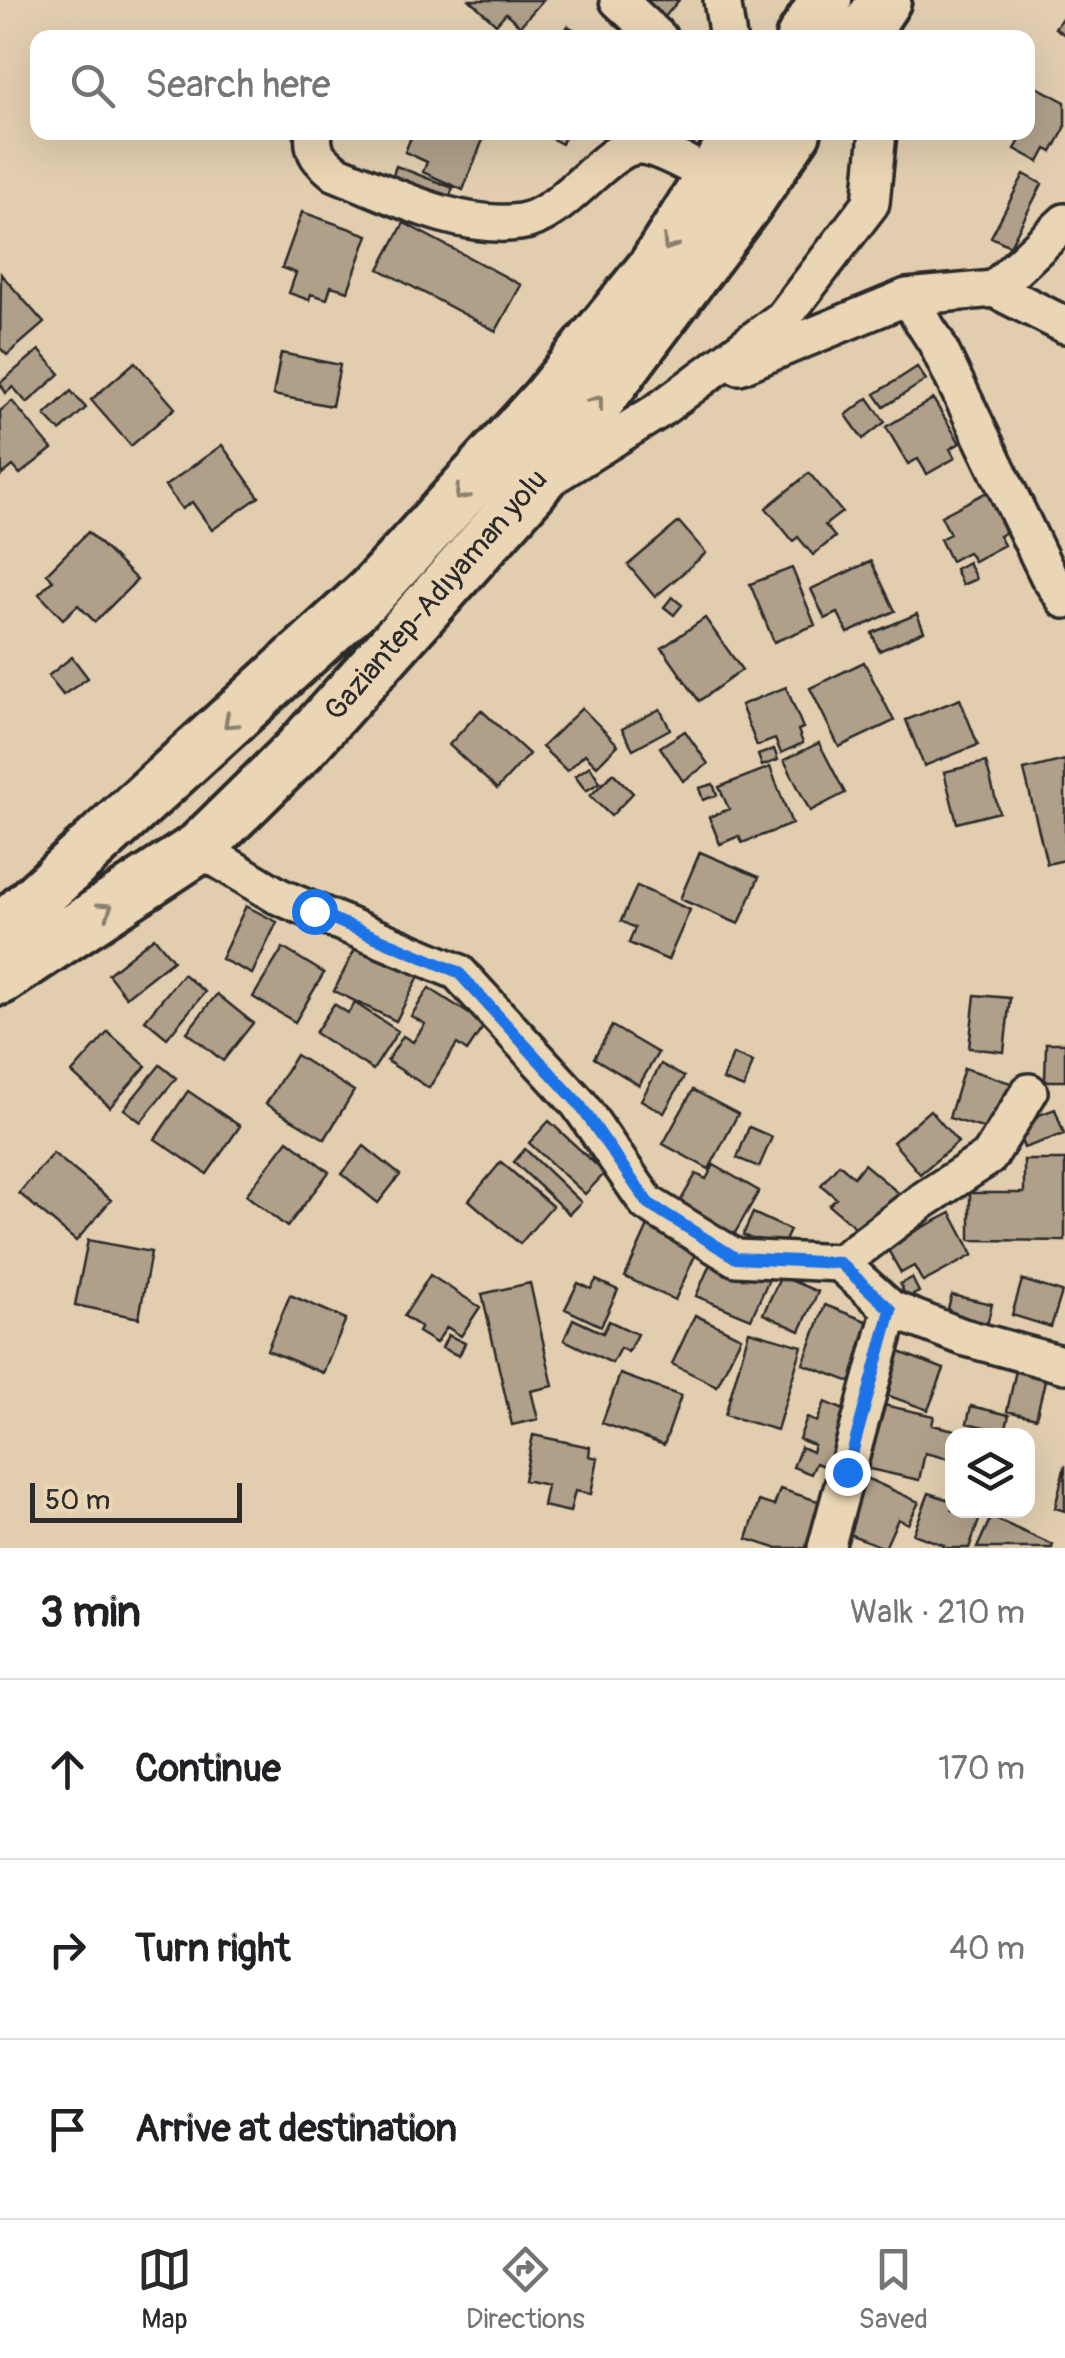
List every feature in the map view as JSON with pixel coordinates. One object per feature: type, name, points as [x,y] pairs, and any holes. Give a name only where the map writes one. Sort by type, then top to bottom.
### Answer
[{"type":"highway","points":[[807,30],[826,0]]},
{"type":"highway","points":[[865,30],[885,0]]},
{"type":"highway","name":"Gaziantep-Adıyaman yolu","points":[[0,931],[372,592],[546,400],[652,268],[694,158],[726,140]]},
{"type":"highway","name":"Gaziantep-Adıyaman yolu","points":[[0,979],[199,848],[300,749],[532,489],[747,203],[790,140]]},
{"type":"street","points":[[618,0],[651,30]]},
{"type":"street","points":[[722,0],[727,30]]},
{"type":"street","points":[[312,140],[317,158],[336,173],[482,225],[525,222],[562,203],[620,150],[642,146],[694,158]]},
{"type":"street","points":[[532,489],[658,411],[783,318],[871,202],[877,140]]},
{"type":"street","points":[[994,288],[1065,222]]},
{"type":"street","points":[[692,385],[907,297],[994,288],[1065,325]]},
{"type":"street","points":[[907,297],[936,342],[1048,575],[1065,600]]},
{"type":"street","points":[[199,848],[278,896],[458,972],[579,1104],[648,1203],[736,1258],[840,1263],[989,1157],[1028,1092]]},
{"type":"street","points":[[840,1263],[891,1310],[962,1337],[1065,1365]]},
{"type":"street","points":[[826,1548],[891,1310]]},
{"type":"building","points":[[470,0],[543,0],[520,26],[506,13],[496,24]]},
{"type":"building","points":[[627,0],[679,0],[658,25]]},
{"type":"building","points":[[1065,14],[1065,35],[1055,28]]},
{"type":"building","points":[[1035,86],[1065,102],[1065,128],[1052,152],[1046,149],[1039,162],[1015,149],[1020,140],[1035,140]]},
{"type":"building","points":[[410,140],[483,140],[463,190],[423,172],[427,162],[405,152]]},
{"type":"building","points":[[396,166],[453,188],[445,208],[389,186]]},
{"type":"building","points":[[1024,174],[1042,184],[1010,246],[991,237]]},
{"type":"building","points":[[302,212],[368,235],[348,291],[331,286],[327,299],[311,294],[309,300],[289,293],[296,273],[282,268]]},
{"type":"building","points":[[404,223],[521,285],[496,331],[379,269]]},
{"type":"building","points":[[1,274],[44,323],[7,355],[0,348]]},
{"type":"building","points":[[39,350],[60,374],[27,403],[13,387],[6,393],[0,383]]},
{"type":"building","points":[[281,353],[340,365],[332,406],[273,395]]},
{"type":"building","points":[[135,362],[175,408],[131,446],[91,400]]},
{"type":"building","points":[[917,367],[926,380],[884,407],[875,394]]},
{"type":"building","points":[[71,391],[86,408],[60,431],[45,415]]},
{"type":"building","points":[[868,398],[885,422],[863,439],[846,415]]},
{"type":"building","points":[[933,399],[960,443],[950,449],[955,458],[927,474],[918,459],[908,464],[886,427]]},
{"type":"building","points":[[12,401],[52,449],[20,474],[13,466],[2,475],[0,411]]},
{"type":"building","points":[[222,445],[259,497],[212,530],[192,502],[182,509],[165,486]]},
{"type":"building","points":[[809,473],[842,512],[825,525],[835,537],[813,555],[798,537],[793,541],[766,508]]},
{"type":"building","points":[[989,491],[1010,530],[999,536],[1004,545],[974,561],[968,552],[951,561],[940,539],[950,534],[941,516]]},
{"type":"building","points":[[679,522],[706,553],[655,597],[628,565]]},
{"type":"building","points":[[88,532],[137,580],[95,622],[78,605],[63,619],[39,594],[53,580],[47,573]]},
{"type":"building","points":[[871,561],[895,611],[848,633],[838,613],[825,619],[811,589]]},
{"type":"building","points":[[968,562],[976,579],[962,585],[955,569]]},
{"type":"building","points":[[792,568],[815,625],[774,642],[750,584]]},
{"type":"building","points":[[672,597],[682,605],[674,615],[664,607]]},
{"type":"building","points":[[917,614],[924,631],[879,651],[872,633]]},
{"type":"building","points":[[705,618],[742,670],[699,701],[662,648]]},
{"type":"building","points":[[72,657],[88,678],[63,695],[48,676]]},
{"type":"building","points":[[864,662],[894,721],[839,747],[810,688]]},
{"type":"building","points":[[786,687],[803,728],[798,730],[803,743],[781,753],[775,739],[757,746],[741,705]]},
{"type":"building","points":[[960,699],[978,745],[924,766],[906,720]]},
{"type":"building","points":[[582,708],[618,745],[597,766],[585,754],[567,771],[542,747]]},
{"type":"building","points":[[660,709],[670,729],[633,749],[622,729]]},
{"type":"building","points":[[481,710],[529,754],[497,789],[449,745]]},
{"type":"building","points":[[685,731],[708,764],[683,781],[660,747]]},
{"type":"building","points":[[819,743],[845,793],[810,811],[784,760]]},
{"type":"building","points":[[774,749],[778,760],[762,766],[758,755]]},
{"type":"building","points":[[1065,760],[1065,860],[1047,864],[1024,770]]},
{"type":"building","points":[[986,762],[999,812],[957,823],[944,772]]},
{"type":"building","points":[[590,766],[600,782],[586,791],[575,776]]},
{"type":"building","points":[[770,767],[792,824],[742,843],[739,836],[720,844],[709,817],[729,809],[719,787]]},
{"type":"building","points":[[613,773],[633,793],[611,816],[590,796]]},
{"type":"building","points":[[713,784],[717,795],[703,800],[699,788]]},
{"type":"building","points":[[700,852],[759,877],[739,924],[680,899]]},
{"type":"building","points":[[637,886],[690,910],[668,960],[629,943],[635,928],[621,921]]},
{"type":"building","points":[[246,906],[277,922],[252,974],[221,959]]},
{"type":"building","points":[[154,937],[173,960],[126,997],[108,974]]},
{"type":"building","points":[[358,943],[420,974],[396,1021],[334,991]]},
{"type":"building","points":[[283,948],[324,973],[295,1022],[253,997]]},
{"type":"building","points":[[183,974],[205,992],[167,1038],[145,1020]]},
{"type":"building","points":[[429,988],[485,1024],[467,1051],[457,1044],[429,1088],[387,1061],[403,1036],[413,1042],[425,1024],[411,1016]]},
{"type":"building","points":[[217,994],[253,1023],[223,1061],[187,1032]]},
{"type":"building","points":[[975,995],[1010,998],[1004,1052],[969,1048]]},
{"type":"building","points":[[355,1003],[398,1031],[373,1070],[315,1033],[334,1004],[348,1013]]},
{"type":"building","points":[[612,1026],[658,1053],[639,1085],[594,1058]]},
{"type":"building","points":[[108,1032],[146,1066],[110,1107],[72,1073]]},
{"type":"building","points":[[1046,1043],[1065,1043],[1065,1081],[1045,1081]]},
{"type":"building","points":[[733,1054],[753,1062],[744,1088],[723,1080]]},
{"type":"building","points":[[296,1055],[354,1091],[325,1139],[266,1104]]},
{"type":"building","points":[[661,1064],[684,1077],[664,1113],[641,1100]]},
{"type":"building","points":[[160,1065],[176,1078],[141,1122],[124,1109]]},
{"type":"building","points":[[964,1068],[1014,1084],[999,1133],[949,1118]]},
{"type":"building","points":[[693,1090],[738,1114],[709,1169],[663,1144]]},
{"type":"building","points":[[188,1091],[240,1126],[207,1174],[155,1139]]},
{"type":"building","points":[[1055,1109],[1064,1134],[1024,1148],[1015,1124]]},
{"type":"building","points":[[930,1110],[958,1142],[920,1174],[893,1142]]},
{"type":"building","points":[[549,1121],[605,1173],[585,1194],[529,1143]]},
{"type":"building","points":[[749,1127],[772,1137],[759,1167],[737,1158]]},
{"type":"building","points":[[288,1140],[329,1172],[287,1227],[246,1195]]},
{"type":"building","points":[[364,1146],[400,1175],[378,1203],[342,1174]]},
{"type":"building","points":[[525,1149],[581,1202],[569,1214],[514,1162]]},
{"type":"building","points":[[53,1153],[111,1200],[76,1241],[19,1193]]},
{"type":"building","points":[[1024,1160],[1065,1160],[1065,1241],[970,1240],[970,1193],[1024,1193]]},
{"type":"building","points":[[501,1162],[552,1206],[520,1244],[469,1200]]},
{"type":"building","points":[[839,1164],[854,1177],[864,1164],[902,1196],[867,1237],[829,1205],[836,1198],[821,1185]]},
{"type":"building","points":[[714,1165],[759,1191],[728,1245],[673,1214],[696,1174],[706,1179]]},
{"type":"building","points":[[753,1213],[790,1230],[780,1252],[743,1235]]},
{"type":"building","points":[[951,1213],[973,1255],[923,1282],[914,1266],[901,1273],[886,1246]]},
{"type":"building","points":[[652,1217],[702,1240],[675,1300],[625,1277]]},
{"type":"building","points":[[88,1240],[151,1252],[139,1318],[75,1305]]},
{"type":"building","points":[[715,1253],[770,1277],[751,1319],[696,1296]]},
{"type":"building","points":[[430,1275],[480,1307],[461,1336],[447,1327],[436,1343],[418,1332],[421,1327],[404,1316]]},
{"type":"building","points":[[781,1276],[818,1292],[800,1331],[763,1314]]},
{"type":"building","points":[[912,1278],[919,1292],[907,1298],[900,1284]]},
{"type":"building","points":[[596,1280],[618,1290],[601,1326],[565,1309],[578,1283],[591,1289]]},
{"type":"building","points":[[1022,1280],[1062,1292],[1051,1327],[1012,1315]]},
{"type":"building","points":[[530,1283],[553,1386],[531,1391],[538,1419],[512,1425],[482,1294]]},
{"type":"building","points":[[290,1295],[346,1319],[323,1373],[267,1350]]},
{"type":"building","points":[[952,1295],[992,1304],[986,1329],[945,1319]]},
{"type":"building","points":[[825,1305],[879,1326],[856,1384],[803,1364]]},
{"type":"building","points":[[695,1315],[741,1337],[717,1386],[672,1364]]},
{"type":"building","points":[[573,1319],[603,1333],[609,1321],[637,1334],[628,1352],[620,1348],[612,1363],[564,1340]]},
{"type":"building","points":[[749,1331],[802,1346],[777,1430],[725,1415]]},
{"type":"building","points":[[448,1335],[465,1343],[459,1356],[442,1348]]},
{"type":"building","points":[[894,1350],[944,1369],[928,1410],[878,1392]]},
{"type":"building","points":[[1018,1361],[1048,1368],[1036,1418],[1007,1411]]},
{"type":"building","points":[[620,1374],[681,1396],[664,1445],[602,1423]]},
{"type":"building","points":[[825,1402],[856,1415],[834,1470],[816,1463],[811,1474],[793,1467],[801,1447],[812,1452],[814,1445],[799,1439],[807,1418],[817,1422]]},
{"type":"building","points":[[879,1404],[934,1416],[932,1425],[946,1428],[945,1458],[925,1453],[919,1480],[865,1468]]},
{"type":"building","points":[[971,1406],[1009,1415],[1006,1428],[967,1423]]},
{"type":"building","points":[[533,1435],[590,1447],[589,1456],[598,1458],[591,1494],[575,1491],[570,1512],[543,1506],[547,1485],[524,1480]]},
{"type":"building","points":[[1065,1465],[1065,1511],[1055,1508]]},
{"type":"building","points":[[866,1478],[919,1502],[908,1524],[898,1519],[885,1548],[841,1531]]},
{"type":"building","points":[[780,1489],[834,1506],[820,1548],[775,1548],[747,1539],[759,1501],[774,1506]]},
{"type":"building","points":[[929,1493],[945,1499],[945,1518],[980,1518],[969,1548],[943,1548],[944,1545],[913,1534]]},
{"type":"building","points":[[991,1518],[1053,1545],[1052,1548],[977,1548]]},
{"type":"route","points":[[314,911],[458,972],[579,1104],[648,1203],[736,1258],[840,1263],[891,1310],[847,1472]]}]
